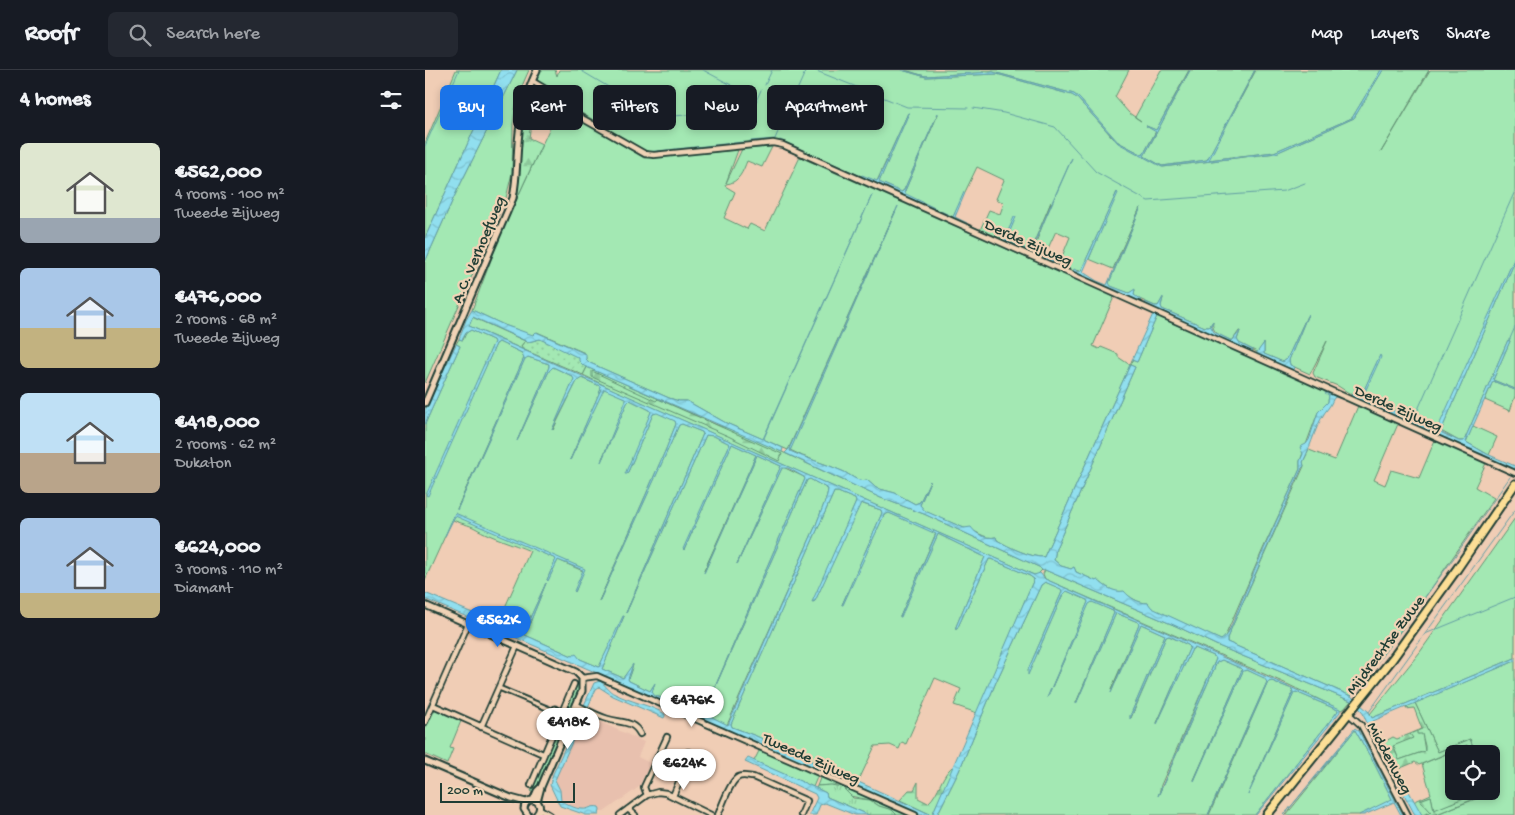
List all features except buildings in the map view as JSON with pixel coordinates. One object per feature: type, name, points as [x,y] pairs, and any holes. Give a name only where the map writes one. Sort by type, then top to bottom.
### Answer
[{"type":"main road","name":"Mijdrechtse Zuwe","points":[[1267,815],[1360,700],[1457,569],[1515,484]]},
{"type":"street","name":"A.C. Verhoefweg","points":[[425,403],[513,198],[516,186],[519,127],[522,110],[537,70]]},
{"type":"street","name":"Derde Zijweg","points":[[532,81],[547,90],[565,108],[645,154],[654,155],[773,143],[783,145],[1515,473]]},
{"type":"street","name":"Tweede Zijweg","points":[[425,606],[454,616],[575,672],[582,678],[597,676],[915,815]]},
{"type":"street","points":[[425,722],[469,624]]},
{"type":"street","points":[[481,727],[517,646]]},
{"type":"street","points":[[549,815],[539,813],[535,801],[582,707],[582,678]]},
{"type":"street","points":[[531,786],[574,684]]},
{"type":"street","points":[[499,688],[554,710],[553,713],[561,714]]},
{"type":"street","points":[[433,705],[498,737],[543,754]]},
{"type":"street","points":[[582,707],[607,719],[629,723],[635,726],[640,734]]},
{"type":"street","name":"Middenweg","points":[[1349,714],[1361,724],[1408,815]]},
{"type":"street","points":[[647,795],[644,786],[667,738]]},
{"type":"street","points":[[673,796],[687,764],[687,752]]},
{"type":"street","points":[[425,761],[525,805],[535,801]]},
{"type":"street","points":[[718,815],[737,778],[743,776],[753,778],[807,800],[801,815]]},
{"type":"street","points":[[620,815],[647,795],[658,792],[673,796],[711,815]]},
{"type":"street","points":[[525,805],[527,815]]},
{"type":"street","points":[[628,809],[635,815]]},
{"type":"shaded area","points":[[585,715],[644,742],[638,757],[650,763],[639,787],[604,812],[600,812],[596,806],[582,810],[561,801],[560,790],[555,782],[560,766]]},
{"type":"green space","points":[[456,70],[501,70],[494,85],[450,85]]},
{"type":"green space","points":[[517,70],[529,70],[522,85],[513,85],[512,173],[506,198],[425,383],[425,262],[487,130],[503,130],[503,98]]},
{"type":"green space","points":[[540,70],[555,70],[557,76],[559,70],[902,70],[926,77],[997,74],[1072,95],[1077,98],[1114,139],[1074,94],[993,72],[925,76],[905,70],[1129,70],[1115,97],[1135,117],[1161,70],[1189,70],[1156,130],[1146,126],[1156,131],[1143,155],[1118,142],[1163,167],[1276,153],[1354,118],[1383,70],[1429,70],[1381,152],[1430,70],[1515,70],[1515,257],[1441,425],[1437,430],[1365,399],[1363,396],[1380,356],[1363,392],[1359,395],[1354,393],[1352,395],[1338,386],[1315,377],[1313,373],[1327,341],[1310,374],[1290,365],[1289,360],[1307,316],[1287,359],[1283,362],[1264,354],[1264,343],[1257,352],[1239,343],[1237,340],[1240,331],[1232,341],[1215,331],[1213,321],[1209,327],[1205,327],[1162,309],[1163,298],[1158,306],[1155,306],[1135,297],[1135,290],[1129,293],[1110,286],[1109,283],[1140,208],[1113,269],[1089,259],[1117,192],[1081,271],[1074,270],[1073,272],[1090,280],[1058,266],[1069,270],[1070,268],[1059,264],[1070,237],[1056,231],[1044,257],[1033,251],[1051,202],[1031,249],[1028,250],[1008,241],[1007,238],[1015,217],[1004,239],[980,230],[989,210],[1000,214],[1004,203],[996,199],[1004,180],[977,167],[953,217],[905,195],[904,193],[938,114],[904,190],[901,192],[879,182],[908,113],[877,181],[860,177],[773,140],[646,151],[610,130],[676,130],[676,85],[593,85],[593,120],[583,114],[583,85],[544,85],[537,78]]},
{"type":"green space","points":[[1190,70],[1255,70],[1207,160],[1162,166],[1144,156]]},
{"type":"green space","points":[[1256,70],[1381,70],[1352,118],[1274,152],[1208,160]]},
{"type":"green space","points":[[440,108],[440,130],[474,130],[425,238],[425,143]]},
{"type":"green space","points":[[583,122],[593,128],[593,130],[596,130],[644,158],[738,150],[726,183],[742,149],[772,147],[762,167],[747,161],[737,179],[726,184],[725,186],[735,192],[724,218],[747,229],[750,224],[765,231],[800,157],[1029,259],[1079,279],[1114,297],[1093,346],[1118,354],[1118,357],[1130,365],[1044,557],[1033,556],[1007,546],[997,540],[996,537],[983,536],[924,511],[920,505],[930,481],[920,502],[915,504],[895,493],[876,488],[867,480],[857,479],[836,468],[790,450],[895,212],[788,450],[726,423],[687,401],[669,398],[590,363],[586,359],[585,353],[537,332],[534,336],[504,325],[472,310],[502,231],[549,130],[583,130]]},
{"type":"green space","points":[[523,130],[530,130],[529,138],[542,144],[502,231],[518,185]]},
{"type":"green space","points":[[1515,261],[1515,389],[1493,380],[1510,341],[1508,340],[1464,441],[1459,441],[1441,431]]},
{"type":"green space","points":[[1157,316],[1326,391],[1329,395],[1328,402],[1318,412],[1300,461],[1300,469],[1224,639],[1216,638],[1151,608],[1148,603],[1135,600],[1124,592],[1106,587],[1098,580],[1096,581],[1076,572],[1074,567],[1071,569],[1061,566],[1054,560],[1056,548],[1135,367],[1130,365],[1132,360],[1137,362]]},
{"type":"green space","points":[[472,317],[525,341],[521,346],[522,349],[469,326]]},
{"type":"green space","points":[[471,330],[494,342],[427,496],[496,344],[499,342],[522,353],[524,358],[457,509],[525,358],[528,357],[549,364],[549,367],[518,439],[549,371],[553,367],[572,376],[574,379],[553,430],[577,381],[581,378],[600,386],[601,389],[570,460],[604,388],[627,400],[602,459],[630,400],[651,412],[627,474],[653,414],[657,412],[675,420],[676,424],[666,449],[599,601],[679,425],[682,424],[702,432],[703,434],[626,613],[706,435],[714,436],[730,444],[684,550],[732,444],[756,455],[704,571],[757,455],[781,466],[737,564],[782,468],[804,477],[805,479],[712,694],[807,480],[810,479],[828,489],[816,525],[727,725],[690,706],[655,696],[652,693],[654,685],[650,691],[629,681],[633,665],[623,678],[602,669],[624,616],[599,667],[580,659],[576,655],[572,656],[525,635],[546,583],[524,631],[520,633],[498,623],[530,551],[453,520],[455,515],[556,559],[547,580],[558,560],[583,571],[575,592],[584,569],[455,514],[425,580],[425,424],[460,346],[456,344],[459,339],[463,340],[466,333]]},
{"type":"green space","points":[[540,339],[579,358],[587,367],[583,375],[522,349],[521,346],[525,341]]},
{"type":"green space","points":[[587,367],[717,425],[737,431],[881,498],[924,514],[1042,570],[1037,575],[1034,575],[618,392],[583,375]]},
{"type":"green space","points":[[592,371],[656,401],[658,399],[782,454],[779,461],[728,436],[592,377]]},
{"type":"green space","points":[[1493,381],[1515,390],[1510,411],[1485,400]]},
{"type":"green space","points":[[1358,406],[1398,424],[1374,480],[1385,485],[1391,470],[1419,478],[1435,440],[1486,463],[1475,487],[1494,498],[1412,616],[1351,696],[1227,642],[1227,638],[1304,466],[1303,462],[1309,450],[1335,460]]},
{"type":"green space","points":[[1473,426],[1497,437],[1489,455],[1466,442]]},
{"type":"green space","points":[[834,492],[855,499],[856,502],[813,602],[860,503],[881,510],[882,513],[842,605],[884,515],[889,513],[936,533],[900,617],[938,534],[985,557],[955,629],[957,629],[989,559],[1034,579],[977,713],[954,705],[961,689],[935,678],[906,744],[902,742],[899,749],[890,745],[875,746],[858,782],[732,727],[731,724]]},
{"type":"green space","points":[[1515,518],[1515,658],[1372,718],[1370,714],[1420,652]]},
{"type":"green space","points":[[1045,570],[1216,645],[1351,701],[1341,710],[1287,684],[1045,579],[1043,574]]},
{"type":"green space","points":[[1045,582],[1062,589],[1062,592],[1028,670],[1029,672],[1063,594],[1067,591],[1088,602],[1052,687],[1089,603],[1093,602],[1114,613],[1076,703],[1116,613],[1139,624],[1111,690],[1141,624],[1165,635],[1130,716],[1131,718],[1166,637],[1169,636],[1190,647],[1157,723],[1192,649],[1195,648],[1214,656],[1216,659],[1161,785],[1159,794],[1217,662],[1222,660],[1242,670],[1194,780],[1243,671],[1247,670],[1265,678],[1267,682],[1208,815],[937,815],[959,771],[996,682],[1041,585]]},
{"type":"green space","points":[[1515,661],[1515,815],[1434,815],[1472,800],[1500,800],[1500,745],[1472,745],[1470,739],[1455,745],[1445,745],[1445,749],[1438,752],[1415,703]]},
{"type":"green space","points":[[1272,681],[1292,689],[1293,692],[1252,785],[1294,693],[1296,692],[1338,711],[1255,815],[1209,815],[1268,682]]},
{"type":"green space","points":[[577,684],[580,688],[534,793],[531,791]]},
{"type":"green space","points":[[1415,703],[1438,752],[1445,749],[1445,754],[1419,765],[1415,762],[1396,770],[1382,743],[1393,737],[1397,739],[1410,734],[1413,738],[1393,746],[1399,760],[1425,751],[1422,734],[1417,734],[1417,731],[1422,729],[1414,708],[1406,709],[1407,706]]},
{"type":"green space","points":[[435,709],[461,721],[450,748],[453,749],[447,764],[425,754],[425,729]]},
{"type":"green space","points":[[1355,730],[1375,765],[1392,799],[1391,801],[1359,815],[1286,815]]},
{"type":"green space","points":[[1417,731],[1418,734],[1422,733],[1425,751],[1399,760],[1393,745],[1412,738],[1410,734]]},
{"type":"green space","points":[[1470,739],[1472,745],[1455,745]]},
{"type":"green space","points":[[760,749],[818,775],[813,787],[754,761]]},
{"type":"green space","points":[[1445,754],[1445,800],[1460,800],[1434,811],[1431,796],[1421,800],[1431,812],[1422,815],[1413,802],[1431,794],[1422,764]]},
{"type":"green space","points":[[955,765],[932,815],[900,800],[909,790],[914,790],[918,782],[918,798],[928,803],[943,778]]},
{"type":"green space","points":[[821,776],[911,815],[897,815],[892,810],[879,806],[870,800],[850,796],[845,789],[836,785],[817,786]]},
{"type":"green space","points":[[831,785],[842,787],[853,798],[870,800],[879,806],[892,810],[897,815],[869,815],[827,797],[826,793],[816,788],[817,786]]},
{"type":"green space","points":[[1431,796],[1434,810],[1459,800],[1472,800],[1434,815],[1425,815],[1431,812],[1420,800]]},
{"type":"water","points":[[501,70],[517,70],[503,98],[503,85],[494,85]]},
{"type":"water","points":[[902,70],[925,76],[993,72],[1074,94],[1118,142],[1143,155],[1156,132],[1146,126],[1156,130],[1190,70],[1144,156],[1162,166],[1207,160],[1255,70],[1209,160],[1274,152],[1352,118],[1381,70],[1383,70],[1354,118],[1276,153],[1162,167],[1118,143],[1077,98],[1072,95],[997,74],[926,77]]},
{"type":"water","points":[[908,113],[879,182],[902,192],[904,190],[938,113],[904,193],[953,217],[964,192],[955,217],[966,224],[860,177],[862,175],[877,181]]},
{"type":"water","points":[[474,130],[487,130],[425,262],[425,238]]},
{"type":"water","points":[[1072,158],[1032,249],[1054,261],[1052,263],[1000,239],[1005,239],[1014,217],[1016,217],[1007,238],[1008,241],[1028,250],[1031,249]]},
{"type":"water","points":[[1117,192],[1083,272],[1107,285],[1141,207],[1109,283],[1111,286],[1129,293],[1135,289],[1134,295],[1140,301],[1073,272],[1074,269],[1079,272],[1081,271]]},
{"type":"water","points":[[872,195],[764,438],[783,448],[782,452],[584,366],[579,361],[579,358],[540,339],[528,342],[473,317],[469,326],[1034,575],[1040,573],[1045,579],[1340,709],[1340,712],[1255,815],[1338,711],[1296,692],[1294,693],[1248,795],[1293,692],[1292,689],[1272,681],[1268,682],[1208,815],[1267,682],[1264,678],[1247,670],[1243,671],[1194,781],[1242,670],[1222,660],[1217,662],[1158,796],[1216,659],[1214,656],[1195,648],[1192,649],[1157,724],[1190,647],[1169,636],[1166,637],[1130,719],[1165,635],[1141,624],[1111,693],[1139,624],[1116,613],[1076,704],[1114,613],[1092,602],[1089,604],[1047,698],[1088,602],[1067,591],[1063,594],[1028,675],[1028,670],[1062,592],[1061,589],[1045,582],[1041,585],[996,682],[959,771],[937,815],[932,815],[921,815],[425,599],[425,593],[520,633],[524,631],[546,583],[525,635],[572,656],[576,654],[580,659],[599,667],[624,616],[602,669],[623,678],[633,664],[629,681],[650,691],[655,683],[652,692],[655,696],[690,706],[728,725],[816,525],[828,489],[810,479],[807,480],[712,694],[805,479],[804,477],[788,468],[782,468],[737,564],[781,466],[757,455],[704,573],[756,455],[732,444],[684,550],[730,444],[714,436],[706,435],[626,613],[703,434],[682,424],[679,425],[599,602],[666,449],[676,424],[675,421],[657,413],[653,414],[627,474],[625,474],[651,412],[630,400],[627,403],[601,462],[626,400],[604,389],[570,460],[601,389],[600,386],[582,378],[577,381],[552,430],[574,379],[572,376],[553,367],[549,371],[517,441],[549,367],[549,364],[528,357],[525,359],[457,510],[524,358],[522,353],[499,342],[496,344],[428,496],[426,495],[494,342],[471,330],[466,333],[462,340],[459,339],[472,310],[504,325],[533,335],[536,332],[586,354],[586,359],[590,363],[669,398],[687,401],[726,423],[763,439]],"holes":[[[834,492],[855,499],[856,502],[812,602],[815,601],[861,503],[881,510],[882,513],[842,605],[884,515],[889,513],[936,534],[900,617],[938,534],[985,557],[955,629],[957,629],[989,559],[1034,579],[932,815],[732,727],[731,724]]]},
{"type":"water","points":[[898,206],[790,451],[836,468],[857,479],[867,480],[876,488],[895,493],[915,504],[920,502],[930,481],[920,505],[925,511],[964,528],[971,527],[982,536],[996,537],[997,540],[1020,552],[1044,557],[1130,365],[1135,367],[1056,548],[1054,560],[1061,566],[1071,569],[1074,567],[1076,572],[1096,581],[1098,580],[1106,587],[1124,591],[1134,600],[1148,603],[1152,608],[1221,640],[1227,634],[1300,469],[1300,461],[1303,454],[1300,447],[1309,440],[1318,412],[1328,402],[1329,395],[1325,393],[1326,391],[1342,398],[1334,398],[1317,426],[1303,462],[1304,466],[1227,638],[1227,642],[1351,696],[1369,712],[1372,718],[1515,658],[1515,661],[1373,721],[1378,738],[1422,815],[1415,815],[1362,711],[1351,701],[1216,645],[1045,570],[1043,571],[1039,567],[924,514],[881,498],[785,453],[789,449]]},
{"type":"water","points":[[1515,257],[1515,261],[1441,431],[1459,441],[1464,441],[1508,340],[1510,341],[1493,380],[1515,390],[1493,381],[1466,442],[1487,454],[1515,466],[1515,469],[1351,396],[1353,393],[1359,395],[1363,392],[1380,355],[1381,357],[1363,396],[1365,399],[1386,408],[1390,406],[1390,409],[1410,418],[1413,417],[1416,422],[1437,430]]},
{"type":"water","points":[[1163,297],[1162,309],[1205,327],[1209,327],[1213,321],[1211,327],[1214,332],[1232,341],[1240,331],[1237,339],[1239,343],[1253,350],[1251,352],[1145,304],[1145,302],[1158,306]]},
{"type":"water","points":[[1153,314],[1157,316],[1137,362],[1132,360]]},
{"type":"water","points":[[1308,314],[1289,360],[1290,365],[1295,367],[1294,370],[1255,355],[1264,343],[1264,354],[1283,362],[1287,359]]},
{"type":"water","points":[[456,344],[460,346],[425,424],[425,410]]},
{"type":"water","points":[[455,513],[585,569],[575,592],[583,570],[558,560],[548,581],[556,559],[455,516],[445,536]]},
{"type":"water","points":[[600,681],[613,693],[659,711],[665,714],[665,716],[664,718],[613,696],[599,687],[596,689],[555,780],[560,790],[561,801],[579,809],[599,807],[599,815],[586,815],[560,806],[550,785],[553,774],[594,683]]},
{"type":"water","points":[[1355,728],[1359,731],[1403,815],[1401,815],[1394,802],[1364,815],[1359,815],[1392,799],[1355,730],[1284,815]]},
{"type":"water","points":[[748,758],[816,788],[826,793],[827,797],[869,815],[855,815],[825,803],[820,805],[816,815],[809,815],[817,798],[815,794],[745,762]]},
{"type":"waterway","points":[[425,146],[459,70]]},
{"type":"waterway","points":[[580,70],[657,116],[686,115]]},
{"type":"waterway","points":[[703,70],[731,85]]},
{"type":"waterway","points":[[765,85],[772,70]]},
{"type":"waterway","points":[[799,85],[806,70]]},
{"type":"waterway","points":[[814,70],[907,107],[968,108]]},
{"type":"waterway","points":[[757,99],[761,90]]},
{"type":"waterway","points":[[973,108],[1004,113],[1055,127],[1096,172],[1148,201],[1284,191],[1305,183]]},
{"type":"waterway","points":[[583,115],[617,135]]},
{"type":"waterway","points":[[750,141],[775,139],[779,130]]},
{"type":"waterway","points":[[780,140],[861,176]]},
{"type":"waterway","points":[[644,151],[743,142]]},
{"type":"waterway","points":[[1416,414],[1515,191]]},
{"type":"waterway","points":[[972,226],[1000,239]]},
{"type":"waterway","points":[[1509,341],[1515,327]]},
{"type":"waterway","points":[[1361,684],[1453,559],[1510,477]]},
{"type":"waterway","points":[[1515,510],[1425,634],[1515,597]]},
{"type":"waterway","points":[[1369,712],[1425,634]]},
{"type":"waterway","points":[[1351,696],[1357,690]]}]
